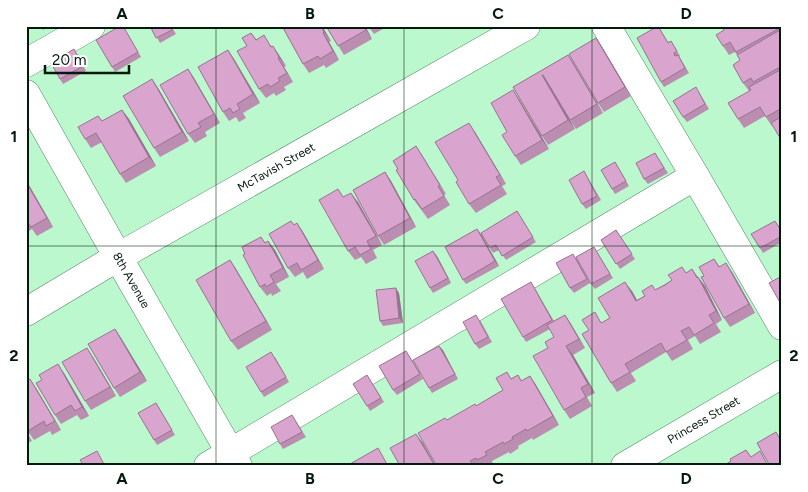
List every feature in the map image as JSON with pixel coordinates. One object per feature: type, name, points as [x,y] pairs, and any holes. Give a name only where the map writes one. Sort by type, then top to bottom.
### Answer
[{"type":"street","points":[[26,63],[91,26]]},
{"type":"street","name":"McTavish Street","points":[[26,312],[118,257],[526,26]]},
{"type":"street","points":[[606,26],[782,326]]},
{"type":"street","name":"8th Avenue","points":[[26,94],[118,257],[226,462]]},
{"type":"street","points":[[226,462],[695,176]]},
{"type":"street","name":"Princess Street","points":[[625,466],[782,374]]},
{"type":"building","points":[[123,26],[138,52],[112,67],[96,40]]},
{"type":"building","points":[[150,26],[171,26],[172,30],[156,38]]},
{"type":"building","points":[[282,26],[321,26],[333,51],[320,59],[318,56],[303,64]]},
{"type":"building","points":[[326,26],[364,26],[366,30],[338,46]]},
{"type":"building","points":[[658,26],[668,43],[671,41],[677,51],[674,53],[675,56],[678,55],[685,68],[661,82],[637,38]]},
{"type":"building","points":[[722,26],[779,26],[780,28],[736,52],[730,42],[723,46],[716,35],[724,30]]},
{"type":"building","points":[[780,30],[782,33],[782,66],[753,82],[751,78],[743,83],[733,65],[740,60],[737,55]]},
{"type":"building","points":[[251,33],[256,40],[264,35],[271,47],[273,46],[287,73],[278,78],[280,81],[270,87],[268,84],[259,89],[237,51],[247,46],[242,38]]},
{"type":"building","points":[[596,38],[625,87],[598,103],[569,54]]},
{"type":"building","points":[[74,49],[83,66],[60,79],[51,63]]},
{"type":"building","points":[[228,50],[253,94],[237,104],[240,109],[233,113],[230,108],[223,112],[198,67]]},
{"type":"building","points":[[568,55],[597,104],[570,120],[542,75],[568,120],[542,136],[513,87]]},
{"type":"building","points":[[188,69],[214,114],[198,123],[201,127],[188,134],[160,85]]},
{"type":"building","points":[[782,69],[782,108],[766,117],[760,107],[738,119],[728,103],[751,90],[749,87]]},
{"type":"building","points":[[152,79],[182,132],[154,148],[123,96]]},
{"type":"building","points":[[696,87],[705,104],[683,117],[673,101]]},
{"type":"building","points":[[513,90],[542,140],[515,156],[502,135],[507,132],[491,103]]},
{"type":"building","points":[[122,110],[149,157],[120,174],[96,133],[85,139],[78,127],[98,116],[102,121]]},
{"type":"building","points":[[782,116],[782,141],[771,123]]},
{"type":"building","points":[[469,123],[500,175],[496,177],[501,185],[469,204],[456,182],[458,180],[435,142]]},
{"type":"building","points":[[416,146],[440,185],[438,186],[444,196],[422,209],[414,200],[396,170],[398,169],[393,161]]},
{"type":"building","points":[[655,153],[664,168],[644,179],[636,163]]},
{"type":"building","points":[[615,162],[626,181],[612,189],[601,170]]},
{"type":"building","points":[[584,171],[597,196],[582,204],[569,180]]},
{"type":"building","points":[[385,172],[410,218],[378,236],[353,190]]},
{"type":"building","points":[[26,182],[47,218],[31,227],[26,220]]},
{"type":"building","points":[[338,189],[343,197],[351,193],[376,236],[367,241],[371,249],[360,255],[355,247],[348,251],[319,200]]},
{"type":"building","points":[[517,211],[533,237],[502,256],[496,245],[490,248],[481,233]]},
{"type":"building","points":[[291,221],[294,225],[297,223],[318,260],[301,270],[297,263],[288,268],[269,234]]},
{"type":"building","points":[[775,221],[782,232],[782,236],[760,248],[751,234]]},
{"type":"building","points":[[477,229],[495,261],[463,280],[445,247]]},
{"type":"building","points":[[616,230],[632,254],[616,264],[601,240]]},
{"type":"building","points":[[261,237],[265,243],[268,241],[283,268],[270,275],[274,282],[266,287],[265,284],[260,287],[243,255],[245,254],[242,247]]},
{"type":"building","points":[[594,247],[610,274],[591,284],[576,257]]},
{"type":"building","points":[[433,251],[448,278],[430,288],[415,261]]},
{"type":"building","points":[[573,254],[587,279],[570,288],[556,263]]},
{"type":"building","points":[[714,259],[719,267],[726,263],[749,304],[724,318],[701,277],[704,276],[699,267]]},
{"type":"building","points":[[230,260],[266,321],[231,341],[196,280]]},
{"type":"building","points":[[682,267],[686,273],[692,269],[698,277],[716,311],[709,315],[714,323],[694,335],[689,327],[681,331],[687,340],[666,352],[661,343],[625,364],[630,372],[611,383],[582,334],[589,330],[582,320],[595,312],[601,323],[610,318],[598,298],[625,282],[636,301],[645,296],[642,291],[652,285],[655,290],[672,280],[668,275]]},
{"type":"building","points":[[782,276],[782,306],[769,283]]},
{"type":"building","points":[[531,282],[552,320],[523,337],[501,299]]},
{"type":"building","points":[[396,288],[399,318],[380,321],[376,290]]},
{"type":"building","points":[[476,315],[488,337],[475,344],[463,322]]},
{"type":"building","points":[[565,315],[579,339],[566,346],[588,384],[581,388],[586,397],[564,410],[533,356],[548,348],[545,342],[554,337],[547,325]]},
{"type":"building","points":[[115,329],[140,372],[114,388],[88,344]]},
{"type":"building","points":[[439,346],[455,374],[429,388],[413,360]]},
{"type":"building","points":[[87,348],[110,387],[85,401],[62,362]]},
{"type":"building","points":[[406,351],[420,374],[393,390],[379,366]]},
{"type":"building","points":[[271,352],[286,377],[261,392],[246,367]]},
{"type":"building","points":[[58,364],[82,407],[75,411],[71,405],[55,415],[36,383],[42,380],[39,375]]},
{"type":"building","points":[[507,372],[511,379],[518,375],[521,381],[530,376],[553,416],[512,437],[513,439],[504,444],[503,442],[485,452],[487,455],[470,461],[472,463],[467,466],[437,466],[418,433],[445,418],[447,420],[475,404],[476,406],[503,390],[496,378]]},
{"type":"building","points":[[367,375],[381,398],[367,406],[353,384]]},
{"type":"building","points":[[30,379],[55,421],[46,426],[44,421],[28,431],[26,429],[26,381]]},
{"type":"building","points":[[156,403],[172,430],[154,440],[138,413]]},
{"type":"building","points":[[292,415],[302,432],[280,444],[271,427]]},
{"type":"building","points":[[776,432],[782,441],[782,466],[770,466],[757,443]]},
{"type":"building","points":[[416,434],[435,466],[400,466],[390,448]]},
{"type":"building","points":[[378,448],[388,466],[350,466],[350,464]]},
{"type":"building","points":[[746,450],[751,457],[760,451],[768,466],[723,466],[731,461],[730,459]]},
{"type":"building","points":[[97,451],[105,466],[84,466],[80,460]]}]
